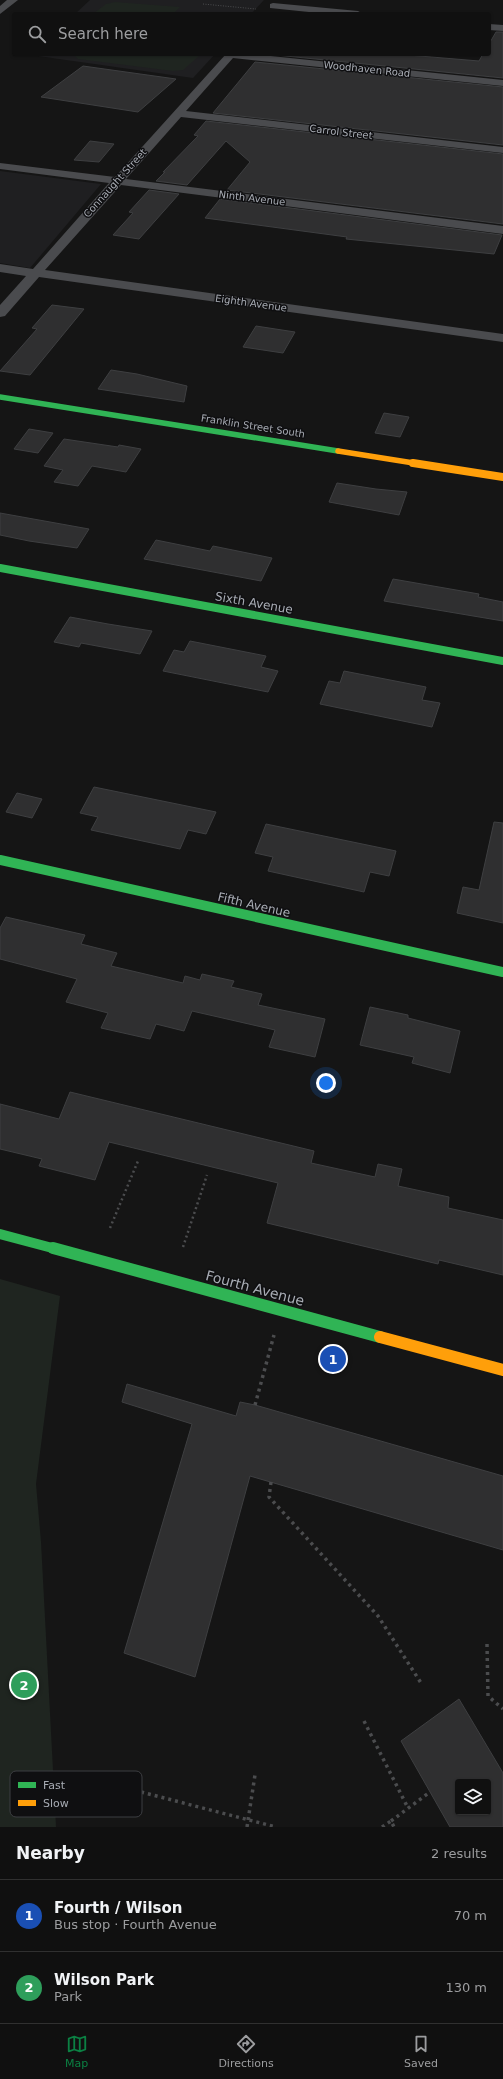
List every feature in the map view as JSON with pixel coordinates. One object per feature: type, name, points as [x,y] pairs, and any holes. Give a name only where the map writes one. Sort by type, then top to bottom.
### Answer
[{"type":"street","points":[[0,11],[13,0]]},
{"type":"street","points":[[268,12],[276,3],[343,12]]},
{"type":"street","points":[[491,27],[503,28]]},
{"type":"street","name":"Connaught Street","points":[[0,313],[229,56]]},
{"type":"street","name":"Woodhaven Road","points":[[250,56],[503,83]]},
{"type":"street","name":"Carrol Street","points":[[179,113],[503,150]]},
{"type":"street","name":"Ninth Avenue","points":[[0,166],[503,230]]},
{"type":"street","name":"Eighth Avenue","points":[[0,268],[503,338]]},
{"type":"street","name":"Franklin Street South","points":[[0,397],[503,477]]},
{"type":"street","name":"Sixth Avenue","points":[[0,568],[503,661]]},
{"type":"street","name":"Fifth Avenue","points":[[0,860],[503,972]]},
{"type":"street","name":"Fourth Avenue","points":[[0,1234],[503,1370]]},
{"type":"path","points":[[203,4],[256,9]]},
{"type":"path","points":[[110,1228],[138,1161]]},
{"type":"path","points":[[183,1247],[208,1175]]},
{"type":"path","points":[[255,1405],[281,1310]]},
{"type":"path","points":[[271,1482],[269,1497],[378,1616],[421,1683]]},
{"type":"path","points":[[487,1644],[488,1696],[503,1709]]},
{"type":"path","points":[[364,1720],[408,1808]]},
{"type":"path","points":[[247,1827],[255,1774]]},
{"type":"path","points":[[142,1792],[276,1827]]},
{"type":"path","points":[[382,1827],[430,1792]]},
{"type":"path","points":[[391,1821],[394,1827]]},
{"type":"shaded area","points":[[90,0],[264,0],[253,12],[77,12]]},
{"type":"shaded area","points":[[115,2],[180,7],[175,12],[96,12],[106,4]]},
{"type":"shaded area","points":[[38,56],[213,56],[193,78]]},
{"type":"shaded area","points":[[75,56],[199,56],[183,70],[173,71],[78,59]]},
{"type":"shaded area","points":[[0,171],[101,184],[30,268],[0,263]]},
{"type":"shaded area","points":[[0,1279],[60,1296],[36,1484],[41,1542],[53,1771],[10,1771],[10,1817],[55,1817],[56,1827],[0,1827]]},
{"type":"building","points":[[496,32],[503,32],[503,78],[286,56],[420,56],[479,61],[482,56],[491,56],[491,41]]},
{"type":"building","points":[[255,62],[503,87],[503,145],[213,113]]},
{"type":"building","points":[[83,66],[176,79],[138,112],[41,97]]},
{"type":"building","points":[[206,121],[503,154],[503,224],[227,190],[250,162],[226,141],[187,185],[156,181],[198,136],[194,135]]},
{"type":"building","points":[[90,141],[114,144],[99,162],[74,160]]},
{"type":"building","points":[[149,190],[179,194],[139,239],[113,235],[133,213],[129,212]]},
{"type":"building","points":[[220,199],[502,235],[494,254],[346,239],[347,237],[205,218]]},
{"type":"building","points":[[52,305],[84,309],[30,375],[0,371],[37,329],[32,328]]},
{"type":"building","points":[[256,326],[295,332],[283,353],[243,347]]},
{"type":"building","points":[[111,370],[137,374],[187,386],[184,402],[98,389]]},
{"type":"building","points":[[384,413],[409,417],[400,437],[375,433]]},
{"type":"building","points":[[29,429],[53,433],[38,453],[14,449]]},
{"type":"building","points":[[64,439],[141,449],[126,472],[92,466],[78,486],[54,482],[63,470],[44,466]]},
{"type":"building","points":[[337,483],[407,492],[399,515],[329,502]]},
{"type":"building","points":[[0,513],[89,529],[77,548],[29,541],[0,535]]},
{"type":"building","points":[[156,540],[210,551],[213,546],[272,558],[261,581],[144,559]]},
{"type":"building","points":[[393,579],[479,594],[478,597],[503,602],[503,621],[384,601]]},
{"type":"building","points":[[70,617],[152,631],[140,654],[81,643],[79,647],[54,642]]},
{"type":"building","points":[[190,641],[266,656],[261,667],[278,671],[268,692],[163,671],[174,650],[184,652]]},
{"type":"building","points":[[344,671],[426,687],[422,700],[440,703],[432,727],[320,704],[329,681],[340,683]]},
{"type":"building","points":[[94,787],[216,812],[206,834],[188,830],[180,849],[91,830],[98,817],[80,813]]},
{"type":"building","points":[[17,793],[42,799],[32,818],[6,812]]},
{"type":"building","points":[[494,822],[503,823],[503,923],[457,913],[463,887],[479,890]]},
{"type":"building","points":[[266,824],[396,851],[389,876],[370,872],[364,892],[268,871],[273,857],[255,853]]},
{"type":"building","points":[[6,917],[85,935],[81,944],[117,953],[111,966],[183,983],[185,976],[200,980],[202,974],[234,981],[231,987],[262,994],[258,1005],[325,1019],[315,1057],[269,1047],[275,1030],[192,1011],[184,1031],[156,1024],[150,1039],[101,1028],[108,1013],[66,1002],[77,979],[0,959],[0,928]]},
{"type":"building","points":[[370,1007],[408,1015],[408,1018],[460,1031],[450,1073],[412,1063],[414,1057],[360,1045]]},
{"type":"building","points":[[70,1092],[314,1151],[311,1163],[375,1177],[378,1164],[402,1169],[398,1186],[449,1197],[448,1208],[503,1220],[503,1275],[439,1260],[438,1264],[267,1223],[278,1183],[109,1142],[95,1180],[39,1166],[42,1159],[0,1149],[0,1104],[59,1119]]},
{"type":"building","points":[[127,1384],[236,1416],[240,1402],[255,1405],[503,1476],[503,1550],[250,1476],[195,1677],[124,1653],[192,1424],[122,1402]]},
{"type":"building","points":[[459,1699],[503,1773],[503,1827],[450,1827],[401,1741]]},
{"type":"traffic: fast","points":[[0,397],[338,451]]},
{"type":"traffic: fast","points":[[0,568],[503,661]]},
{"type":"traffic: fast","points":[[0,860],[503,972]]},
{"type":"traffic: fast","points":[[0,1234],[380,1337]]},
{"type":"traffic: slow","points":[[338,451],[503,477]]},
{"type":"traffic: slow","points":[[380,1337],[503,1370]]},
{"type":"place","name":"Fourth / Wilson","points":[[333,1359]]},
{"type":"place","name":"Wilson Park","points":[[24,1685]]}]
